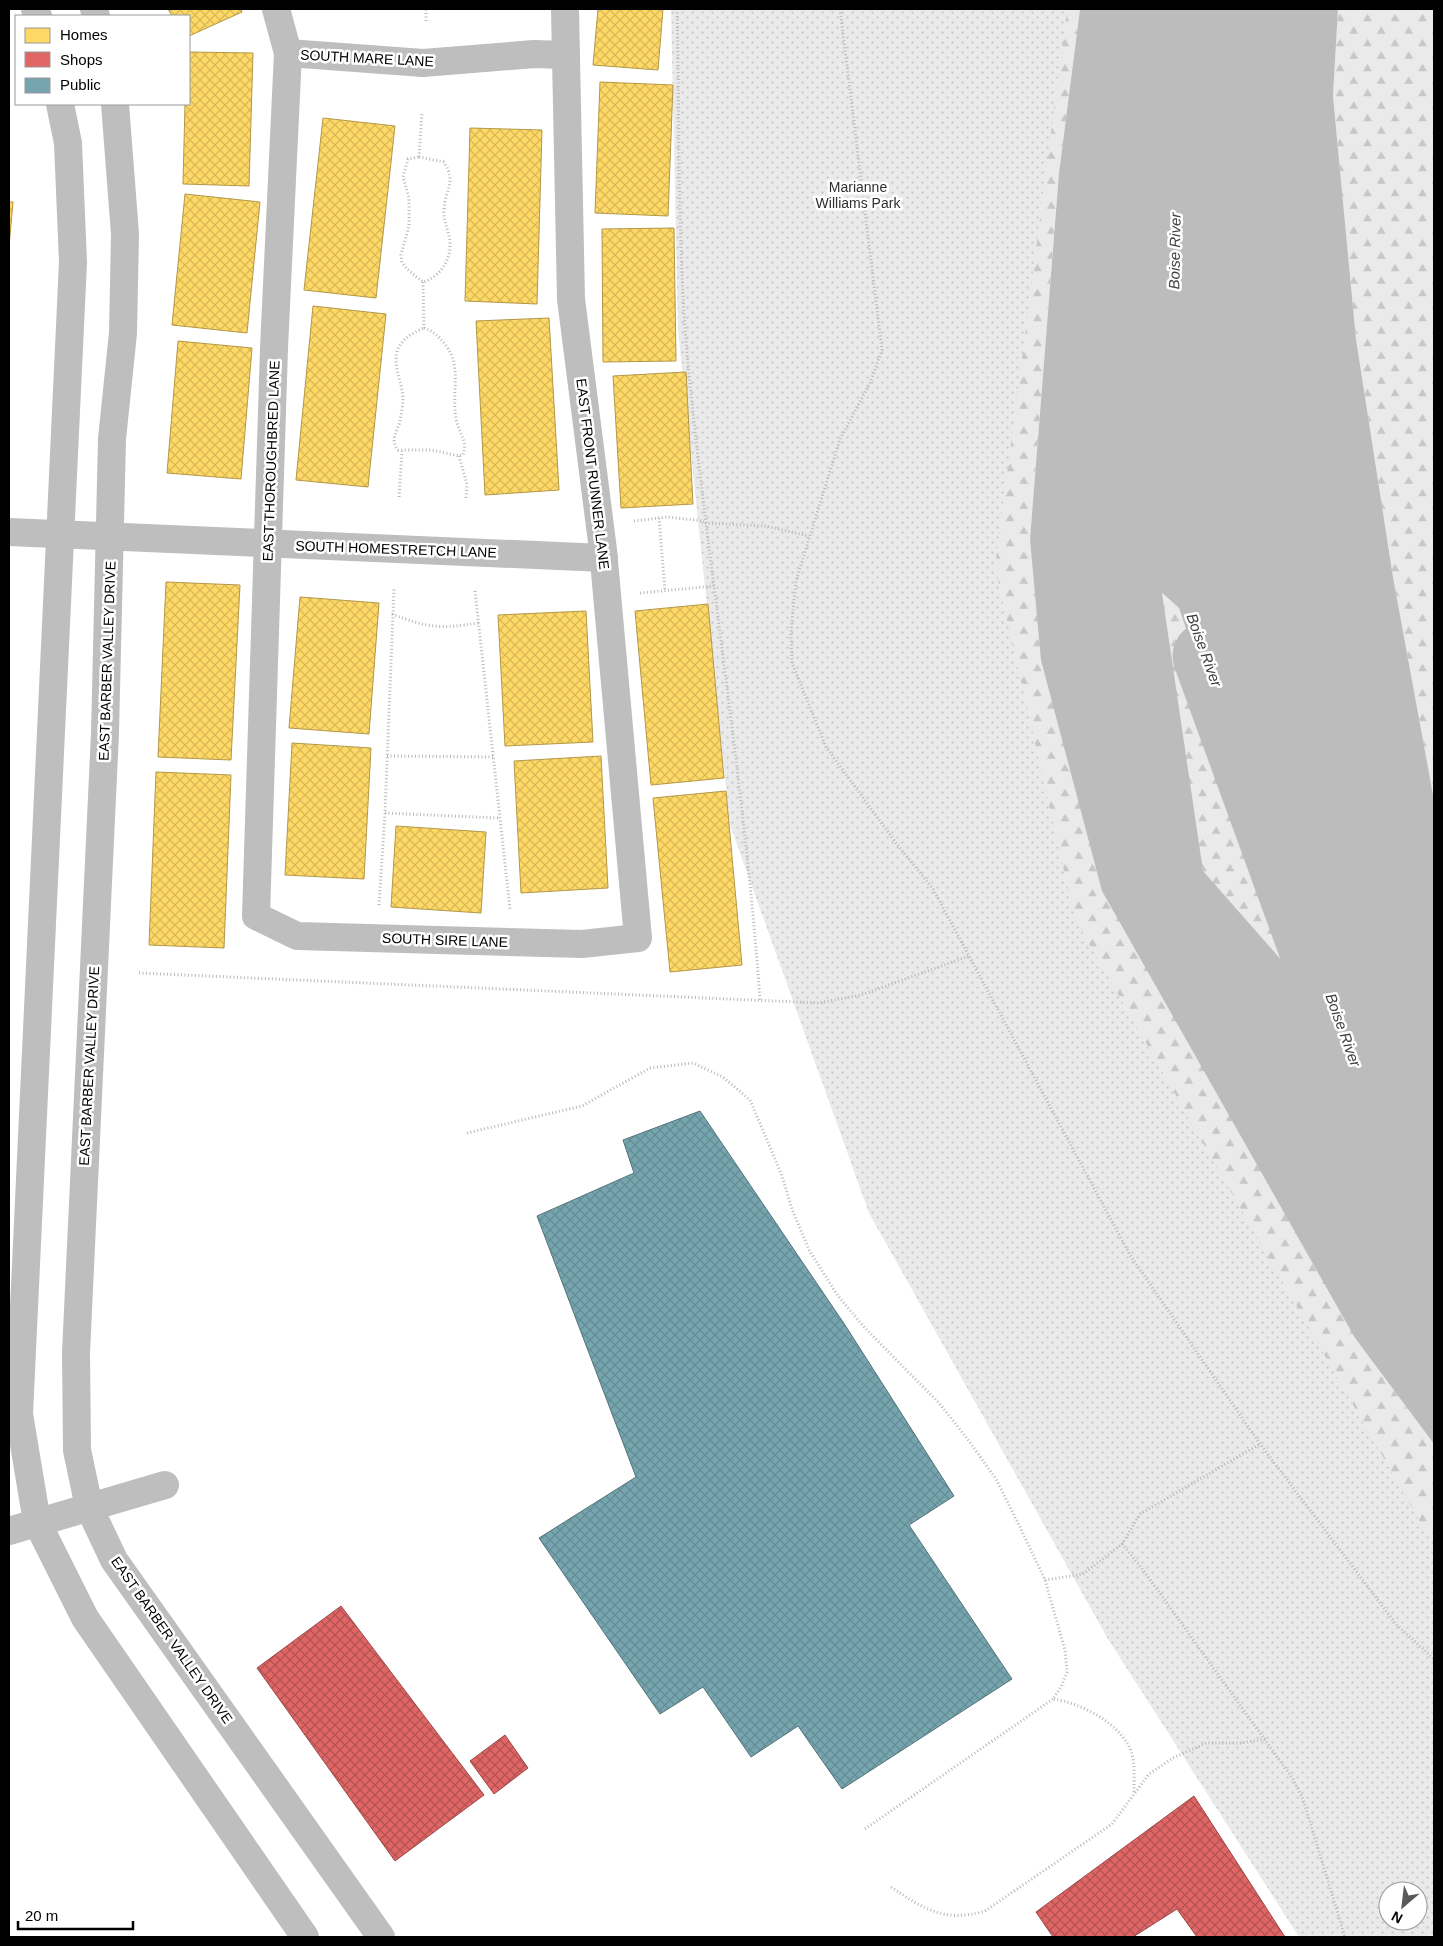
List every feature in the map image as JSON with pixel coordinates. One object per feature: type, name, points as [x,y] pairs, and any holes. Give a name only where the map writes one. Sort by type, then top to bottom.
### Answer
[{"type":"street","name":"EAST THOROUGHBRED LANE","points":[[256,916],[274,348],[288,53],[276,9]]},
{"type":"street","name":"EAST FRONT RUNNER LANE","points":[[565,9],[571,299],[604,558],[638,938]]},
{"type":"street","name":"SOUTH MARE LANE","points":[[288,53],[423,63],[534,54],[566,55]]},
{"type":"street","points":[[60,105],[68,143],[73,262],[20,1414],[37,1522],[85,1618],[305,1937]]},
{"type":"street","name":"EAST BARBER VALLEY DRIVE","points":[[115,105],[125,234],[123,333],[112,439],[105,733],[76,1353],[77,1450],[89,1507],[114,1560],[381,1937]]},
{"type":"street","name":"SOUTH HOMESTRETCH LANE","points":[[9,532],[604,558]]},
{"type":"street","name":"SOUTH SIRE LANE","points":[[256,916],[298,936],[582,944],[638,938]]},
{"type":"street","points":[[9,1531],[165,1485]]},
{"type":"path","points":[[426,9],[426,20]]},
{"type":"path","points":[[678,9],[681,270],[705,522],[753,919],[760,1000]]},
{"type":"path","points":[[840,9],[882,350],[870,383],[840,440],[796,581],[791,632],[792,663],[826,747],[896,843],[933,889],[1130,1255],[1260,1444],[1396,1624],[1434,1659]]},
{"type":"path","points":[[419,157],[422,112]]},
{"type":"path","points":[[423,282],[437,275],[448,255],[450,244],[444,226],[443,212],[451,182],[450,173],[444,162],[419,157],[408,159],[402,177],[409,198],[409,226],[401,255],[402,262],[407,269],[423,282],[424,328]]},
{"type":"path","points":[[424,328],[432,330],[453,356],[456,367],[456,418],[464,438],[465,448],[463,454],[459,456],[432,450],[402,450],[394,445],[403,399],[396,358],[398,347],[406,339],[424,328]]},
{"type":"path","points":[[399,497],[402,450]]},
{"type":"path","points":[[459,456],[467,484],[466,499]]},
{"type":"path","points":[[659,518],[665,591]]},
{"type":"path","points":[[625,521],[659,518],[765,526],[809,536]]},
{"type":"path","points":[[635,593],[714,586]]},
{"type":"path","points":[[370,904],[379,905],[385,813],[394,588]]},
{"type":"path","points":[[474,592],[479,623],[498,818],[510,912]]},
{"type":"path","points":[[392,614],[426,626],[446,627],[479,623]]},
{"type":"path","points":[[387,756],[493,757]]},
{"type":"path","points":[[385,813],[498,818]]},
{"type":"path","points":[[139,973],[819,1003],[861,995],[969,956]]},
{"type":"path","points":[[467,1133],[582,1106],[650,1068],[693,1063],[723,1077],[750,1100],[781,1173],[792,1209],[809,1250],[838,1296],[865,1328],[939,1403],[996,1479],[1045,1580],[1065,1650],[1067,1672],[1061,1687],[1053,1699],[865,1829]]},
{"type":"path","points":[[1045,1580],[1084,1574],[1122,1544],[1140,1514],[1260,1444]]},
{"type":"path","points":[[1122,1544],[1141,1567],[1292,1779],[1303,1800],[1344,1937]]},
{"type":"path","points":[[1053,1699],[1068,1701],[1081,1707],[1102,1720],[1120,1735],[1131,1753],[1135,1776],[1134,1792]]},
{"type":"path","points":[[891,1887],[922,1908],[944,1915],[967,1917],[985,1911],[1112,1824],[1149,1774],[1173,1758],[1206,1743],[1241,1743],[1265,1739]]},
{"type":"green space","name":"Marianne Williams Park","points":[[671,9],[1065,9],[1066,17],[995,567],[1075,919],[1423,1527],[1434,1536],[1434,1937],[1299,1937],[1108,1639],[869,1213],[730,825],[678,330]]},
{"type":"green space","points":[[871,9],[1080,9],[1059,173],[1030,539],[1355,1338],[1434,1444],[1434,1630],[791,632]]},
{"type":"green space","points":[[1338,9],[1434,9],[1434,800],[1393,577],[1356,339],[1333,96]]},
{"type":"green space","points":[[1161,593],[1179,608],[1207,691],[1275,807],[1332,928],[1351,1028],[1332,1026],[1284,963],[1202,871]]},
{"type":"water","points":[[1080,9],[1338,9],[1333,96],[1356,339],[1393,577],[1434,800],[1434,1444],[1355,1338],[1102,891],[1041,660],[1030,539],[1059,173]],"holes":[[[1162,593],[1179,608],[1207,691],[1275,807],[1332,928],[1351,1028],[1331,1026],[1284,963],[1203,871]]]},
{"type":"building: Homes","points":[[168,9],[241,9],[242,12],[190,36],[190,15],[171,15]]},
{"type":"building: Homes","points":[[598,9],[663,9],[658,70],[593,65]]},
{"type":"building: Homes","points":[[190,52],[253,53],[249,186],[183,184],[185,105],[190,105]]},
{"type":"building: Homes","points":[[600,82],[673,85],[668,216],[595,213]]},
{"type":"building: Homes","points":[[323,118],[395,126],[376,298],[304,290]]},
{"type":"building: Homes","points":[[470,128],[542,130],[537,304],[465,301]]},
{"type":"building: Homes","points":[[185,194],[260,202],[247,333],[172,325]]},
{"type":"building: Homes","points":[[9,202],[13,202],[9,247]]},
{"type":"building: Homes","points":[[674,228],[676,361],[603,362],[602,229]]},
{"type":"building: Homes","points":[[313,306],[386,314],[368,487],[296,480]]},
{"type":"building: Homes","points":[[549,318],[559,490],[485,495],[476,321]]},
{"type":"building: Homes","points":[[178,341],[252,348],[241,479],[167,473]]},
{"type":"building: Homes","points":[[686,372],[693,504],[621,508],[613,376]]},
{"type":"building: Homes","points":[[166,582],[240,585],[231,760],[158,757]]},
{"type":"building: Homes","points":[[300,597],[379,603],[369,734],[289,728]]},
{"type":"building: Homes","points":[[708,604],[724,778],[651,785],[635,611]]},
{"type":"building: Homes","points":[[586,611],[593,742],[505,746],[498,615]]},
{"type":"building: Homes","points":[[292,743],[371,748],[364,879],[285,875]]},
{"type":"building: Homes","points":[[601,756],[608,888],[521,893],[514,761]]},
{"type":"building: Homes","points":[[156,772],[231,775],[224,948],[149,945]]},
{"type":"building: Homes","points":[[726,791],[742,965],[670,972],[653,798]]},
{"type":"building: Homes","points":[[396,826],[486,832],[481,913],[391,907]]},
{"type":"building: Shops","points":[[341,1606],[484,1795],[395,1861],[257,1668]]},
{"type":"building: Shops","points":[[505,1735],[528,1768],[494,1794],[470,1761]]},
{"type":"building: Shops","points":[[1194,1796],[1285,1937],[1197,1937],[1177,1909],[1133,1937],[1053,1937],[1036,1912]]},
{"type":"building: Public","points":[[700,1111],[845,1325],[954,1496],[909,1525],[1012,1679],[842,1789],[798,1726],[751,1757],[703,1687],[660,1714],[539,1538],[636,1477],[537,1216],[634,1173],[623,1140]]},
{"type":"waterway","name":"Boise River","points":[[1207,656],[1414,1226],[1434,1253]]}]
